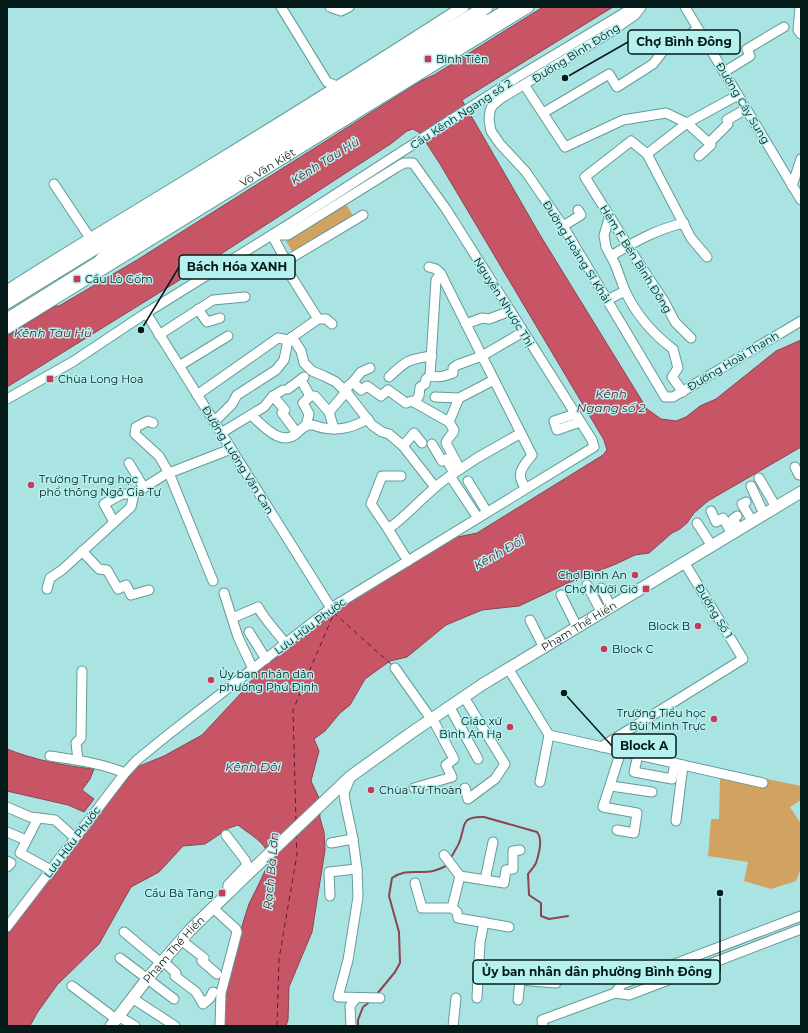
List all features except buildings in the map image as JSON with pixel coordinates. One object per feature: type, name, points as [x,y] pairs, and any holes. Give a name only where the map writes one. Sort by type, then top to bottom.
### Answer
[{"type":"highway","name":"Võ Văn Kiệt","points":[[7,302],[486,7]]},
{"type":"highway","name":"Võ Văn Kiệt","points":[[7,320],[100,262],[105,256],[484,22],[490,21],[513,7]]},
{"type":"main road","points":[[7,291],[90,238],[201,172],[325,94],[332,84],[463,7]]},
{"type":"main road","name":"Võ Văn Kiệt","points":[[7,328],[528,7]]},
{"type":"main road","name":"Võ Văn Kiệt","points":[[7,324],[30,308],[33,304]]},
{"type":"main road","name":"Phạm Thế Hiển","points":[[115,1020],[147,979],[182,940],[213,908],[351,776],[449,706],[508,668],[578,628],[801,492]]},
{"type":"street","points":[[281,7],[332,84]]},
{"type":"street","points":[[330,7],[345,9]]},
{"type":"street","name":"Cầu Kênh Ngang số 2","points":[[272,235],[516,78],[634,7]]},
{"type":"street","name":"Đường Bình Đông","points":[[490,111],[492,106],[500,100],[525,86],[635,16],[641,7]]},
{"type":"street","name":"Đường Cây Sung","points":[[685,7],[801,200]]},
{"type":"street","points":[[800,7],[798,30],[801,34]]},
{"type":"street","points":[[724,72],[750,56],[747,49],[784,26]]},
{"type":"street","points":[[543,113],[609,74],[617,87],[653,64],[664,50],[698,29]]},
{"type":"street","points":[[525,86],[565,147],[623,120],[666,113],[687,123],[709,143]]},
{"type":"street","points":[[708,257],[692,238],[647,154],[687,123],[738,95]]},
{"type":"street","points":[[699,156],[711,145],[709,143],[728,124],[727,120],[746,109]]},
{"type":"street","name":"Đường Hoàng Sĩ Khải","points":[[490,111],[490,125],[495,137],[526,172],[563,226],[665,397]]},
{"type":"street","name":"Hẻm F Bến Bình Đông","points":[[647,154],[631,141],[585,177],[664,301],[675,322],[691,338]]},
{"type":"street","points":[[792,186],[801,159]]},
{"type":"street","name":"Nguyễn Nhược Thị","points":[[272,235],[288,235],[397,167],[404,163],[413,163],[446,209],[592,440],[594,447]]},
{"type":"street","points":[[54,184],[90,238]]},
{"type":"street","points":[[563,226],[581,215],[578,210]]},
{"type":"street","points":[[286,261],[363,215]]},
{"type":"street","points":[[610,216],[604,235],[606,248],[615,264],[631,305],[658,338],[673,349],[678,368],[672,377],[683,392]]},
{"type":"street","points":[[611,256],[665,228],[684,223]]},
{"type":"street","points":[[7,399],[74,361],[146,312],[272,235],[286,261],[291,276],[318,319]]},
{"type":"street","points":[[429,267],[436,269],[441,274],[532,455],[524,464],[520,473],[521,482],[526,488]]},
{"type":"street","points":[[413,402],[419,396],[420,387],[425,384],[426,378],[430,376],[436,280],[441,274]]},
{"type":"street","points":[[607,300],[625,292]]},
{"type":"street","points":[[159,335],[213,300],[245,297]]},
{"type":"street","points":[[198,309],[207,322],[220,318]]},
{"type":"street","points":[[466,324],[482,318],[489,319],[510,311]]},
{"type":"street","name":"Đường Lương Văn Can","points":[[146,312],[331,608]]},
{"type":"street","points":[[214,422],[232,404],[237,395],[276,370],[284,360],[290,339],[318,319],[326,319],[332,324]]},
{"type":"street","name":"Đường Hoài Thanh","points":[[665,397],[673,397],[683,392],[801,321]]},
{"type":"street","points":[[430,376],[446,376],[453,373],[453,368],[457,365],[482,356],[524,332]]},
{"type":"street","points":[[179,366],[228,336]]},
{"type":"street","points":[[197,395],[278,338],[290,339],[301,352],[304,362],[310,370],[336,382],[346,392],[372,425],[382,432],[389,434],[403,446],[435,487]]},
{"type":"street","points":[[388,377],[402,364],[414,358],[432,356]]},
{"type":"street","points":[[328,412],[361,372],[370,368]]},
{"type":"street","points":[[221,433],[264,406],[273,396],[286,390],[301,380],[310,370]]},
{"type":"street","points":[[301,380],[310,396]]},
{"type":"street","points":[[435,397],[459,398],[494,380]]},
{"type":"street","points":[[353,382],[361,390],[367,386],[381,396],[388,390],[406,402],[413,402],[449,422],[454,430],[454,433],[446,440],[446,444],[454,473]]},
{"type":"street","points":[[273,396],[285,410],[282,413],[297,433]]},
{"type":"street","points":[[306,426],[309,414],[303,403],[310,396]]},
{"type":"street","points":[[310,396],[315,396],[328,412],[334,429]]},
{"type":"street","points":[[449,422],[459,398]]},
{"type":"street","points":[[251,415],[277,437],[287,439],[291,438],[302,427],[311,424],[323,428],[342,429],[351,427],[368,419]]},
{"type":"street","points":[[153,423],[148,421],[136,427],[135,434],[159,456],[169,473],[213,581]]},
{"type":"street","points":[[403,446],[414,433],[422,444]]},
{"type":"street","points":[[388,529],[399,522],[435,487],[454,473],[521,433]]},
{"type":"street","points":[[432,444],[442,461],[446,459],[478,518]]},
{"type":"street","name":"Lưu Hữu Phước","points":[[8,923],[51,870],[125,773],[137,760],[169,734],[331,608],[594,447]]},
{"type":"street","points":[[114,522],[104,504],[122,494],[134,494],[169,473],[231,449]]},
{"type":"street","points":[[129,463],[144,488]]},
{"type":"street","points":[[795,467],[801,475]]},
{"type":"street","points":[[401,476],[382,476],[371,504],[408,561]]},
{"type":"street","points":[[759,478],[776,507]]},
{"type":"street","points":[[468,481],[487,512]]},
{"type":"street","points":[[751,486],[764,514]]},
{"type":"street","points":[[47,589],[50,578],[62,570],[131,507],[134,494]]},
{"type":"street","points":[[746,502],[742,504],[752,522]]},
{"type":"street","points":[[711,511],[716,522],[723,518],[735,532]]},
{"type":"street","points":[[735,532],[733,518],[737,516]]},
{"type":"street","points":[[697,523],[712,546]]},
{"type":"street","points":[[82,551],[99,569],[107,570],[118,589],[126,585],[131,595],[149,590]]},
{"type":"street","name":"Đường Số 1","points":[[601,747],[744,659],[684,562]]},
{"type":"street","points":[[587,585],[607,610]]},
{"type":"street","points":[[601,588],[607,610]]},
{"type":"street","points":[[224,593],[238,637],[253,669]]},
{"type":"street","points":[[561,595],[578,628]]},
{"type":"street","points":[[237,616],[258,607],[286,644]]},
{"type":"street","points":[[530,620],[544,648]]},
{"type":"street","points":[[249,632],[266,659]]},
{"type":"street","points":[[395,668],[431,719],[454,759],[446,765],[452,777],[414,788]]},
{"type":"street","points":[[508,668],[549,735],[540,782]]},
{"type":"street","points":[[78,760],[76,743],[80,738],[82,671]]},
{"type":"street","points":[[464,697],[505,764],[495,779],[468,799],[465,788]]},
{"type":"street","points":[[449,706],[478,759]]},
{"type":"street","points":[[549,735],[763,783]]},
{"type":"street","points":[[488,756],[496,751]]},
{"type":"street","points":[[617,830],[634,833],[637,813],[603,807],[621,751]]},
{"type":"street","points":[[638,755],[634,772],[672,780],[679,764]]},
{"type":"street","points":[[50,756],[108,766],[125,773]]},
{"type":"street","points":[[676,821],[679,764]]},
{"type":"street","points":[[351,776],[344,793],[353,839],[357,869],[358,897],[348,960],[338,997],[380,998]]},
{"type":"street","points":[[611,786],[652,792]]},
{"type":"street","points":[[7,807],[30,817],[55,820],[75,838]]},
{"type":"street","points":[[38,818],[20,853],[51,870]]},
{"type":"street","points":[[7,827],[9,828],[7,832],[26,840]]},
{"type":"street","points":[[226,835],[245,860],[246,865],[228,884],[227,895]]},
{"type":"street","points":[[331,843],[353,839]]},
{"type":"street","points":[[485,880],[493,842]]},
{"type":"street","points":[[444,856],[460,876],[504,883],[506,870],[513,869],[513,851],[520,850]]},
{"type":"street","points":[[7,861],[10,863],[7,867]]},
{"type":"street","points":[[330,896],[329,872],[357,869]]},
{"type":"street","points":[[452,908],[460,876]]},
{"type":"street","points":[[415,883],[422,908],[452,908],[457,912],[458,918],[509,927]]},
{"type":"street","points":[[213,908],[236,929],[237,932],[221,992],[220,1026]]},
{"type":"street","points":[[542,1023],[615,993],[622,984],[801,916]]},
{"type":"street","points":[[477,998],[480,943],[484,922]]},
{"type":"street","points":[[615,993],[629,995],[801,929]]},
{"type":"street","points":[[124,932],[176,973],[175,976],[196,992],[203,1004],[210,998],[213,992]]},
{"type":"street","points":[[754,934],[759,945]]},
{"type":"street","points":[[182,940],[204,958],[202,961],[217,974]]},
{"type":"street","points":[[120,958],[174,999]]},
{"type":"street","points":[[518,1000],[520,980],[556,983]]},
{"type":"street","points":[[72,986],[115,1020],[135,1026]]},
{"type":"street","points":[[132,998],[175,1026]]},
{"type":"street","points":[[351,1026],[350,1006],[356,998]]},
{"type":"street","points":[[453,1026],[456,998]]},
{"type":"shaded area","points":[[346,204],[353,216],[293,253],[286,241]]},
{"type":"shaded area","points":[[727,771],[801,786],[801,800],[790,807],[801,824],[801,868],[796,881],[771,889],[744,881],[748,862],[708,856],[711,819],[719,819],[720,777]]},
{"type":"water","name":"Kênh Đôi","points":[[543,7],[613,7],[462,100],[540,235],[647,409],[661,419],[676,421],[686,417],[700,406],[716,399],[776,351],[801,340],[801,447],[708,501],[694,513],[687,523],[672,533],[649,553],[635,555],[568,583],[519,606],[482,610],[446,625],[407,657],[390,661],[365,679],[350,705],[340,713],[325,731],[314,739],[319,751],[311,781],[319,798],[320,818],[324,832],[325,850],[312,932],[289,987],[288,1020],[286,1026],[225,1026],[225,1007],[230,972],[249,904],[269,861],[267,852],[261,843],[238,825],[229,828],[205,844],[183,846],[159,872],[131,887],[99,944],[57,985],[37,1013],[30,1026],[7,1026],[7,934],[76,841],[137,767],[164,756],[202,735],[244,690],[261,668],[350,600],[448,539],[477,533],[603,455],[607,450],[604,440],[440,164],[420,133],[413,129],[407,131],[392,143],[204,265],[7,387],[7,336],[55,306],[59,306],[137,260],[421,81],[434,75]]},
{"type":"water","points":[[7,749],[50,762],[94,769],[90,779],[82,790],[94,799],[84,812],[68,805],[7,791]]},
{"type":"waterway","points":[[451,858],[459,843],[463,827],[471,818],[484,817],[537,832],[540,839],[540,847],[536,863],[528,874],[529,895],[541,903],[541,916],[549,919],[568,916]]},
{"type":"waterway","points":[[377,994],[395,972],[400,963],[399,932],[389,896],[392,878],[407,872],[435,871],[446,866],[447,863]]},
{"type":"waterway","points":[[358,1026],[358,1020],[363,1007],[371,1000]]},
{"type":"ferry route","points":[[296,821],[293,710],[334,613],[392,665]]},
{"type":"ferry route","points":[[277,1026],[279,959],[297,854],[296,836]]},
{"type":"place","name":"Bình Tiên","points":[[428,59]]},
{"type":"place","name":"Chợ Bình Đông","points":[[565,78]]},
{"type":"place","name":"Cầu Lò Gốm","points":[[77,279]]},
{"type":"place","name":"Bách Hóa XANH","points":[[141,330]]},
{"type":"place","name":"Chùa Long Hoa","points":[[50,379]]},
{"type":"place","name":"Trường Trung học phổ thông Ngô Gia Tự","points":[[31,485]]},
{"type":"place","name":"Chợ Bình An","points":[[635,575]]},
{"type":"place","name":"Chợ Mười Giờ","points":[[646,589]]},
{"type":"place","name":"Block B","points":[[698,626]]},
{"type":"place","name":"Block C","points":[[604,649]]},
{"type":"place","name":"Ủy ban nhân dân phường Phú Định","points":[[211,680]]},
{"type":"place","name":"Block A","points":[[564,693]]},
{"type":"place","name":"Trường Tiểu học Bùi Minh Trực","points":[[714,719]]},
{"type":"place","name":"Giáo xứ Bình An Hạ","points":[[510,727]]},
{"type":"place","name":"Chùa Từ Thoàn","points":[[371,790]]},
{"type":"place","name":"Cầu Bà Tàng","points":[[222,893]]},
{"type":"place","name":"Ủy ban nhân dân phường Bình Đông","points":[[720,893]]},
{"type":"water label","name":"Kênh Tàu Hủ","points":[[325,161]]},
{"type":"water label","name":"Kênh Tàu Hủ","points":[[53,333]]},
{"type":"water label","name":"Kênh Ngang số 2","points":[[611,401]]},
{"type":"water label","name":"Rạch Bà Lớn","points":[[271,871]]}]
